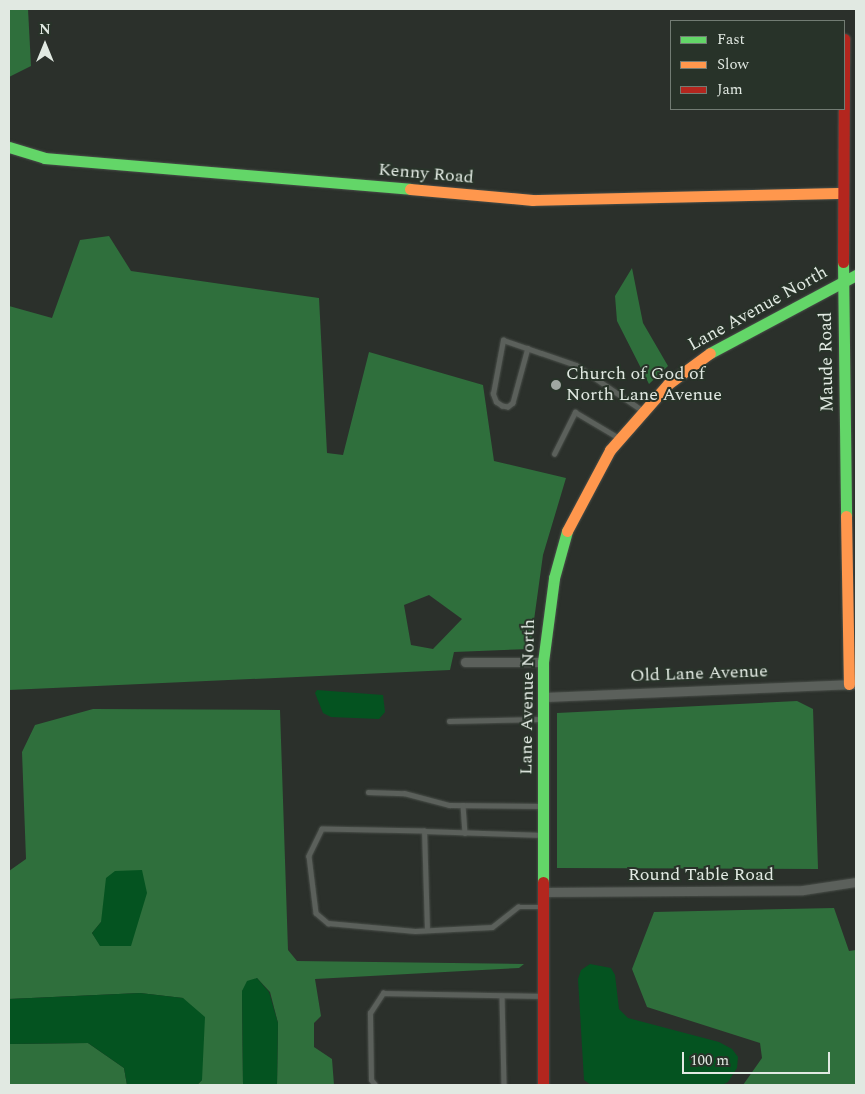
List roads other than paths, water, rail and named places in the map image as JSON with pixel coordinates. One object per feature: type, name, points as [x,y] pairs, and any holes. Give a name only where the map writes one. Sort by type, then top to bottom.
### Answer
[{"type":"street","name":"Maude Road","points":[[844,110],[843,281],[853,684]]},
{"type":"street","name":"Kenny Road","points":[[9,147],[44,158],[533,200],[844,193]]},
{"type":"street","name":"Lane Avenue North","points":[[543,1085],[545,907],[543,662],[554,578],[568,528],[592,479],[619,438],[642,410],[698,360],[856,275]]},
{"type":"street","points":[[465,662],[543,662]]},
{"type":"street","name":"Old Lane Avenue","points":[[543,697],[853,684]]},
{"type":"street","name":"Round Table Road","points":[[544,892],[803,890],[856,882]]},
{"type":"lane","points":[[528,348],[513,403],[508,407],[502,406],[496,402],[493,394],[503,340],[528,348],[576,366],[642,410]]},
{"type":"lane","points":[[554,454],[575,412],[619,438]]},
{"type":"lane","points":[[449,721],[543,719]]},
{"type":"lane","points":[[368,792],[404,793],[449,805],[544,806]]},
{"type":"lane","points":[[463,805],[465,833]]},
{"type":"lane","points":[[544,834],[322,829],[309,856],[316,913],[328,923],[427,930],[492,927],[518,907],[545,907]]},
{"type":"lane","points":[[424,831],[427,930]]},
{"type":"lane","points":[[375,1085],[371,1080],[370,1013],[383,993],[544,996]]},
{"type":"lane","points":[[502,996],[504,1085]]},
{"type":"place","name":"Church of God of North Lane Avenue","points":[[556,385]]}]
